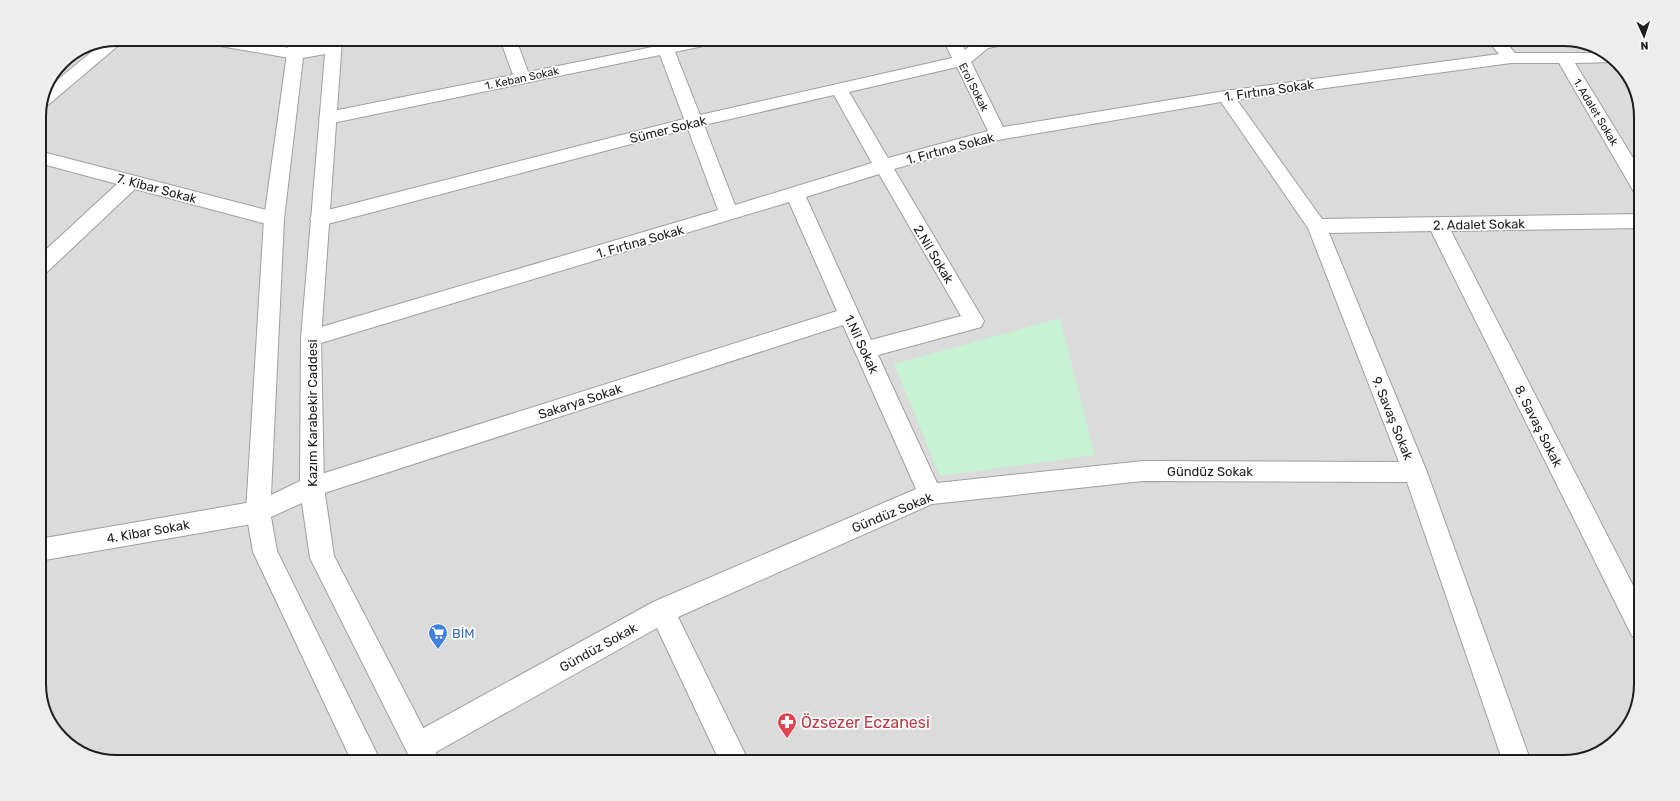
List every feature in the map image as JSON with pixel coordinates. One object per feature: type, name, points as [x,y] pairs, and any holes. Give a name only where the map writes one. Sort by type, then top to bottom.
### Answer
[{"type":"street","points":[[49,95],[109,46]]},
{"type":"street","points":[[296,46],[274,219],[258,512],[265,552],[364,755]]},
{"type":"street","name":"Kazım Karabekir Caddesi","points":[[334,46],[311,338],[312,487],[322,558],[423,754]]},
{"type":"street","points":[[511,46],[522,78]]},
{"type":"street","name":"1. Keban Sokak","points":[[328,118],[681,46]]},
{"type":"street","name":"Erol Sokak","points":[[954,46],[998,134]]},
{"type":"street","name":"Sümer Sokak","points":[[320,219],[693,122],[961,61],[980,46]]},
{"type":"street","points":[[1500,46],[1511,58]]},
{"type":"street","points":[[666,49],[729,214]]},
{"type":"street","name":"1. Fırtına Sokak","points":[[311,338],[729,214],[882,166],[998,134],[1225,96],[1511,58],[1602,58]]},
{"type":"street","name":"1. Adalet Sokak","points":[[1564,58],[1634,175]]},
{"type":"street","name":"2.Nil Sokak","points":[[838,88],[882,166],[974,321],[865,350]]},
{"type":"street","name":"9. Savaş Sokak","points":[[1225,96],[1317,226],[1415,472],[1515,755]]},
{"type":"street","name":"7. Kibar Sokak","points":[[46,159],[274,219]]},
{"type":"street","points":[[46,261],[132,181]]},
{"type":"street","name":"1.Nil Sokak","points":[[795,194],[930,494]]},
{"type":"street","name":"2. Adalet Sokak","points":[[1317,226],[1634,221]]},
{"type":"street","name":"8. Savaş Sokak","points":[[1438,224],[1634,613]]},
{"type":"street","name":"Sakarya Sokak","points":[[258,512],[312,487],[849,315]]},
{"type":"street","name":"Gündüz Sokak","points":[[423,754],[662,611],[930,494],[1143,471],[1415,472]]},
{"type":"street","name":"4. Kibar Sokak","points":[[46,549],[258,512]]},
{"type":"street","points":[[662,611],[732,755]]},
{"type":"shaded area","points":[[1568,46],[1590,51],[1599,55],[1613,67],[1625,81],[1632,99],[1634,112],[1634,689],[1629,711],[1625,720],[1613,734],[1602,743],[1581,753],[1563,755],[112,755],[90,750],[81,746],[70,737],[58,723],[50,707],[46,689],[46,112],[48,99],[53,86],[70,64],[81,55],[103,47]]},
{"type":"green space","points":[[1060,318],[1095,455],[940,476],[894,364]]},
{"type":"place","name":"BİM","points":[[438,650]]},
{"type":"place","name":"Özsezer Eczanesi","points":[[787,739]]}]
